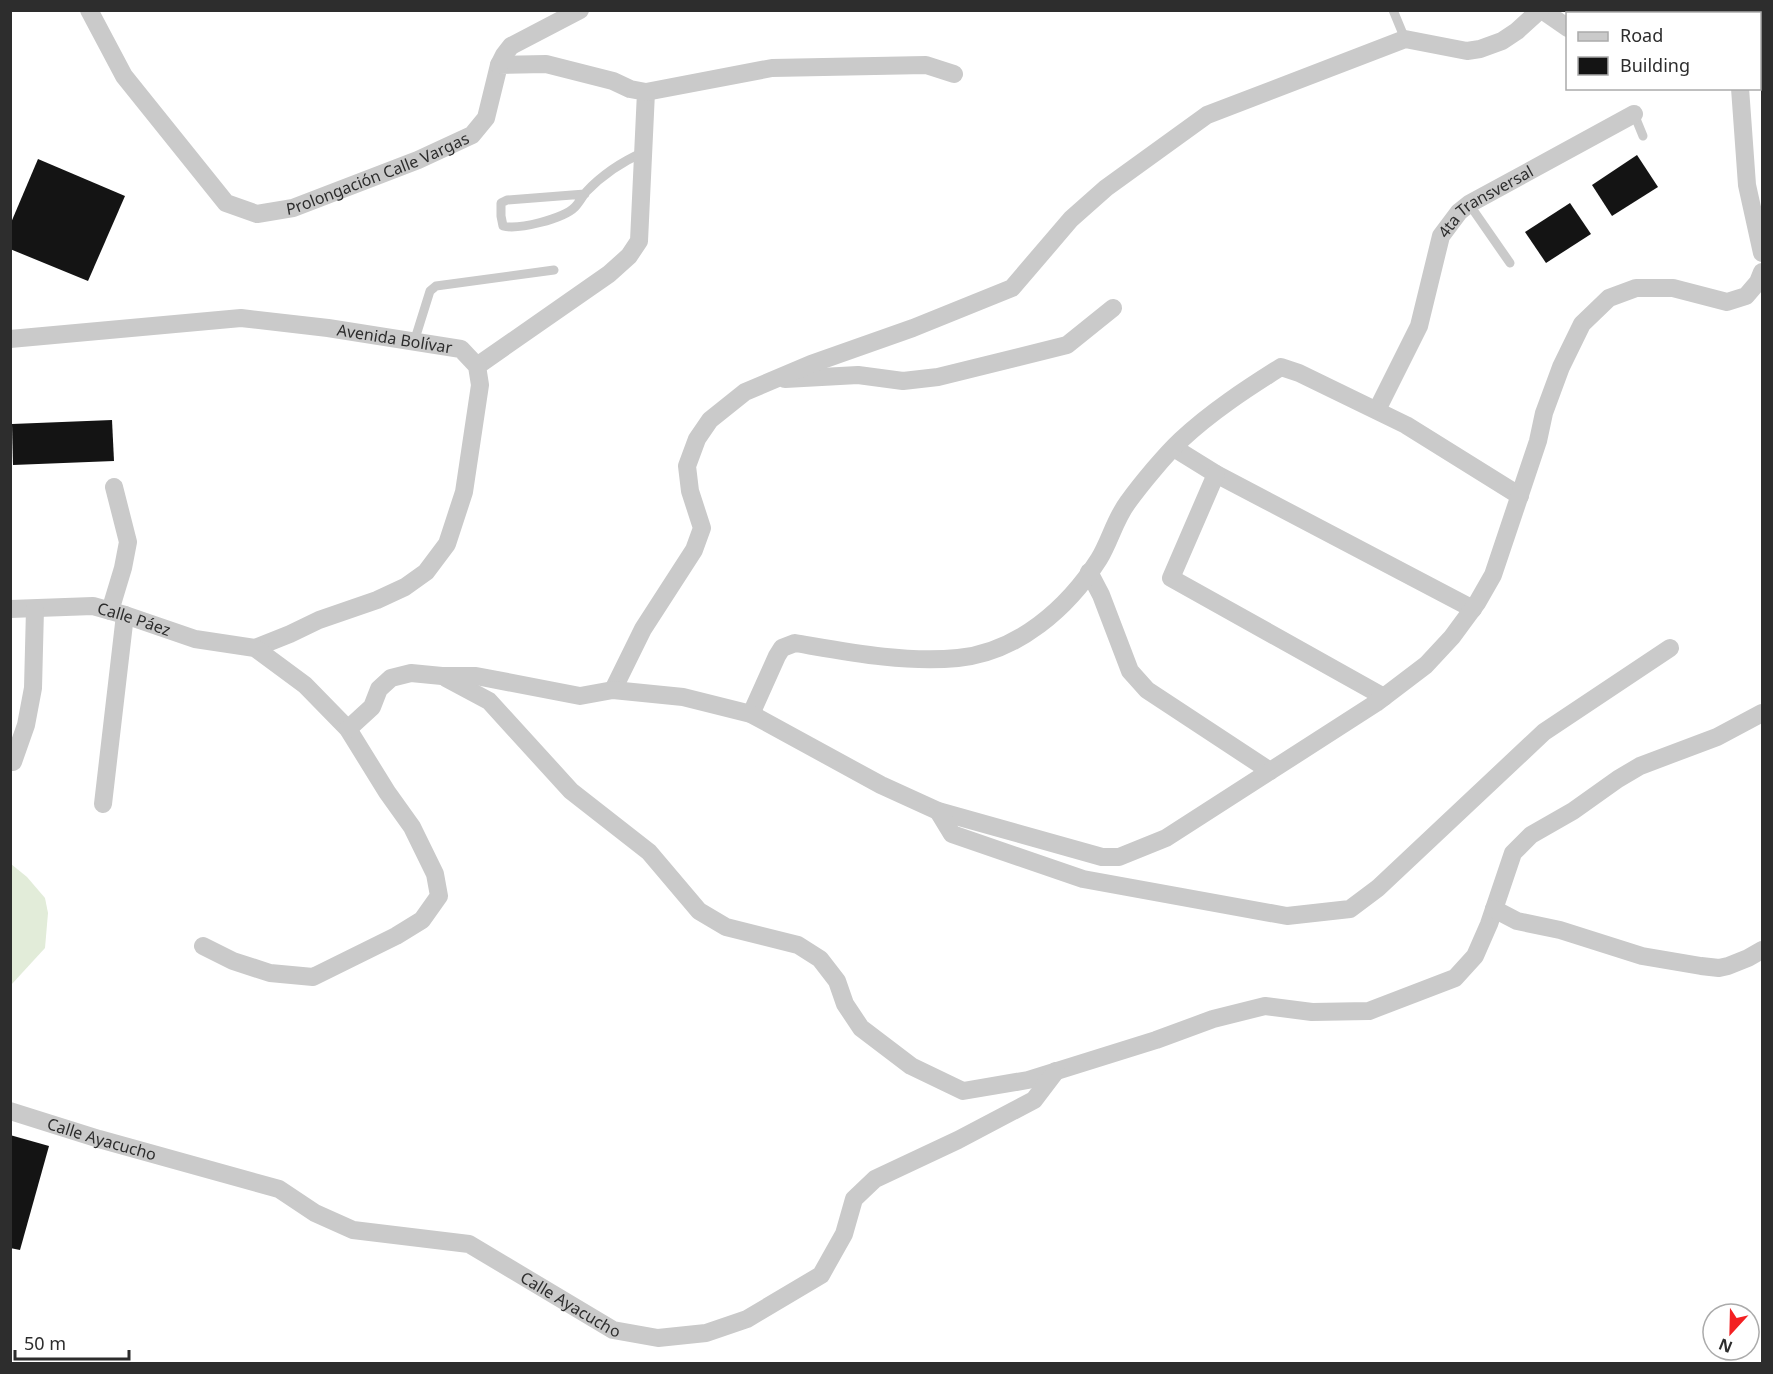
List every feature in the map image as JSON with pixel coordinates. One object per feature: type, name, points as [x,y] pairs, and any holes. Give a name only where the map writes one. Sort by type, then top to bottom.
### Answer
[{"type":"street","name":"Prolongación Calle Vargas","points":[[89,10],[124,76],[226,203],[257,214],[293,208],[418,160],[472,135],[486,118],[499,65]]},
{"type":"street","points":[[499,65],[511,46],[580,10]]},
{"type":"street","points":[[613,690],[643,629],[694,550],[702,528],[690,491],[687,466],[697,439],[710,420],[745,392],[811,364],[913,328],[1012,288],[1071,219],[1097,195],[1164,144],[1208,115],[1405,39],[1467,51],[1480,49],[1509,36],[1541,10],[1566,27]]},
{"type":"street","points":[[499,65],[546,64],[646,92],[772,68],[926,65],[954,74]]},
{"type":"street","points":[[1740,90],[1747,185],[1762,253]]},
{"type":"street","points":[[255,648],[319,620],[377,600],[405,587],[426,572],[447,544],[464,492],[480,385],[477,366],[609,274],[629,256],[639,241],[646,92]]},
{"type":"street","name":"4ta Transversal","points":[[1377,410],[1419,326],[1441,236],[1459,212],[1469,204],[1634,114]]},
{"type":"street","points":[[348,729],[372,707],[379,689],[391,678],[411,673],[476,676],[580,696],[613,690],[683,697],[751,714],[881,785],[938,811],[1102,857],[1119,857],[1166,838],[1384,697],[1426,665],[1452,637],[1473,609],[1493,575],[1538,441],[1544,413],[1561,367],[1582,324],[1609,298],[1636,288],[1673,288],[1727,302],[1746,296],[1758,282],[1762,272]]},
{"type":"street","points":[[773,380],[858,375],[903,381],[938,377],[1067,345],[1113,308]]},
{"type":"street","name":"Avenida Bolívar","points":[[10,339],[241,318],[461,349],[477,366]]},
{"type":"street","points":[[751,714],[782,648],[795,643],[891,658],[959,658],[996,649],[1028,634],[1058,610],[1089,572],[1099,558],[1126,504],[1181,440],[1248,388],[1281,367],[1299,373],[1406,425],[1520,496]]},
{"type":"street","points":[[1174,448],[1216,474],[1473,609]]},
{"type":"street","points":[[1216,474],[1171,578],[1384,697]]},
{"type":"street","points":[[103,804],[118,613],[128,542],[114,487]]},
{"type":"street","points":[[1089,572],[1101,595],[1130,671],[1147,690],[1270,771]]},
{"type":"street","name":"Calle Páez","points":[[10,609],[93,606],[195,639],[255,648]]},
{"type":"street","points":[[13,762],[26,725],[33,688],[35,609]]},
{"type":"street","points":[[203,946],[233,962],[270,974],[313,977],[396,936],[422,920],[439,896],[435,874],[412,827],[348,729],[305,685],[255,648]]},
{"type":"street","points":[[938,811],[952,834],[1083,879],[1287,916],[1350,909],[1378,888],[1544,732],[1671,648]]},
{"type":"street","points":[[442,676],[489,701],[572,791],[649,852],[699,911],[726,927],[798,945],[820,959],[837,981],[845,1004],[861,1028],[911,1066],[963,1091],[1028,1080],[1156,1040],[1214,1019],[1265,1006],[1312,1012],[1369,1011],[1455,978],[1475,956],[1513,853],[1531,835],[1574,811],[1640,766],[1717,737],[1762,713]]},
{"type":"street","points":[[1494,909],[1517,921],[1560,930],[1642,956],[1701,966],[1719,968],[1728,966],[1762,950]]},
{"type":"street","name":"Calle Ayacucho","points":[[10,1111],[99,1139],[279,1189],[315,1213],[353,1230],[469,1244],[613,1330],[658,1338],[706,1333],[747,1319],[821,1275],[844,1234],[854,1199],[875,1179],[958,1140],[1034,1100],[1056,1071]]},
{"type":"lane","points":[[1393,10],[1405,39]]},
{"type":"lane","points":[[1634,114],[1643,136]]},
{"type":"lane","points":[[585,194],[507,200],[501,203],[503,226],[510,228],[563,215],[574,208],[602,177],[621,162],[644,152]]},
{"type":"lane","points":[[1469,204],[1510,263]]},
{"type":"lane","points":[[414,342],[430,291],[436,285],[554,270]]},
{"type":"green space","points":[[11,864],[27,877],[45,898],[48,913],[45,948],[11,985]]},
{"type":"building","points":[[1637,155],[1658,187],[1612,216],[1592,185]]},
{"type":"building","points":[[38,159],[125,196],[88,281],[10,249],[10,225]]},
{"type":"building","points":[[1570,203],[1591,234],[1546,263],[1525,232]]},
{"type":"building","points":[[112,420],[114,461],[13,465],[12,424]]},
{"type":"building","points":[[10,1135],[49,1146],[20,1250],[10,1248]]}]
